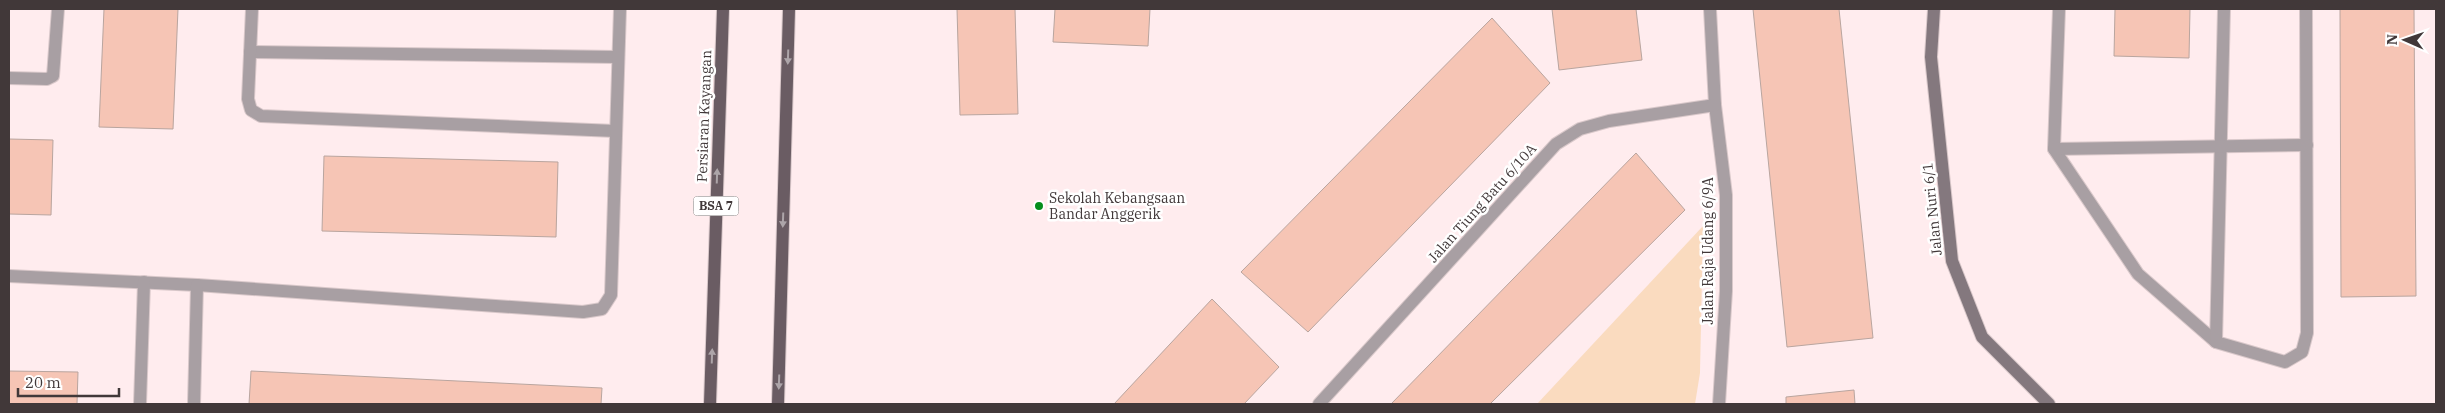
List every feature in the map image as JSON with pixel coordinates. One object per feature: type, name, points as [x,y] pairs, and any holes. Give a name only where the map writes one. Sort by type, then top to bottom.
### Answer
[{"type":"main road","name":"Persiaran Kayangan","points":[[710,404],[723,9]]},
{"type":"main road","points":[[778,404],[789,9]]},
{"type":"street","points":[[9,78],[47,79],[53,76],[58,9]]},
{"type":"street","points":[[252,9],[248,99],[251,110],[261,116],[615,131]]},
{"type":"street","points":[[9,276],[197,285],[583,312],[602,308],[611,295],[620,9]]},
{"type":"street","name":"Jalan Raja Udang 6/9A","points":[[1710,9],[1715,105],[1726,195],[1726,291],[1719,404]]},
{"type":"street","name":"Jalan Nuri 6/1","points":[[1934,9],[1931,57],[1952,261],[1982,337],[2049,404]]},
{"type":"street","points":[[2059,9],[2054,149],[2138,274],[2216,342],[2285,362],[2302,352],[2308,333],[2306,9]]},
{"type":"street","points":[[2216,342],[2224,9]]},
{"type":"street","points":[[250,52],[617,58]]},
{"type":"street","name":"Jalan Tiung Batu 6/10A","points":[[1319,404],[1556,144],[1580,129],[1609,121],[1715,105]]},
{"type":"street","points":[[2054,149],[2307,145]]},
{"type":"street","points":[[140,404],[144,282]]},
{"type":"street","points":[[194,404],[197,285]]},
{"type":"shaded area","points":[[1703,226],[1700,373],[1695,404],[1537,404]]},
{"type":"building","points":[[104,9],[178,9],[173,129],[99,127]]},
{"type":"building","points":[[957,9],[1015,9],[1018,114],[960,115]]},
{"type":"building","points":[[1055,9],[1150,9],[1148,46],[1053,42]]},
{"type":"building","points":[[1552,9],[1636,9],[1642,60],[1559,70]]},
{"type":"building","points":[[1753,9],[1839,9],[1873,338],[1787,347]]},
{"type":"building","points":[[2115,9],[2190,9],[2189,58],[2114,56]]},
{"type":"building","points":[[2340,9],[2414,9],[2416,296],[2341,297]]},
{"type":"building","points":[[1492,18],[1550,83],[1308,332],[1241,272]]},
{"type":"building","points":[[9,139],[53,140],[51,215],[9,214]]},
{"type":"building","points":[[1636,153],[1685,210],[1490,404],[1391,404]]},
{"type":"building","points":[[324,156],[558,162],[556,237],[322,231]]},
{"type":"building","points":[[1212,299],[1279,367],[1244,404],[1114,404]]},
{"type":"building","points":[[9,371],[78,372],[77,404],[9,404]]},
{"type":"building","points":[[251,371],[602,388],[601,404],[249,404]]},
{"type":"building","points":[[1854,390],[1855,404],[1786,404],[1786,397]]},
{"type":"place","name":"Sekolah Kebangsaan Bandar Anggerik","points":[[1039,206]]}]
